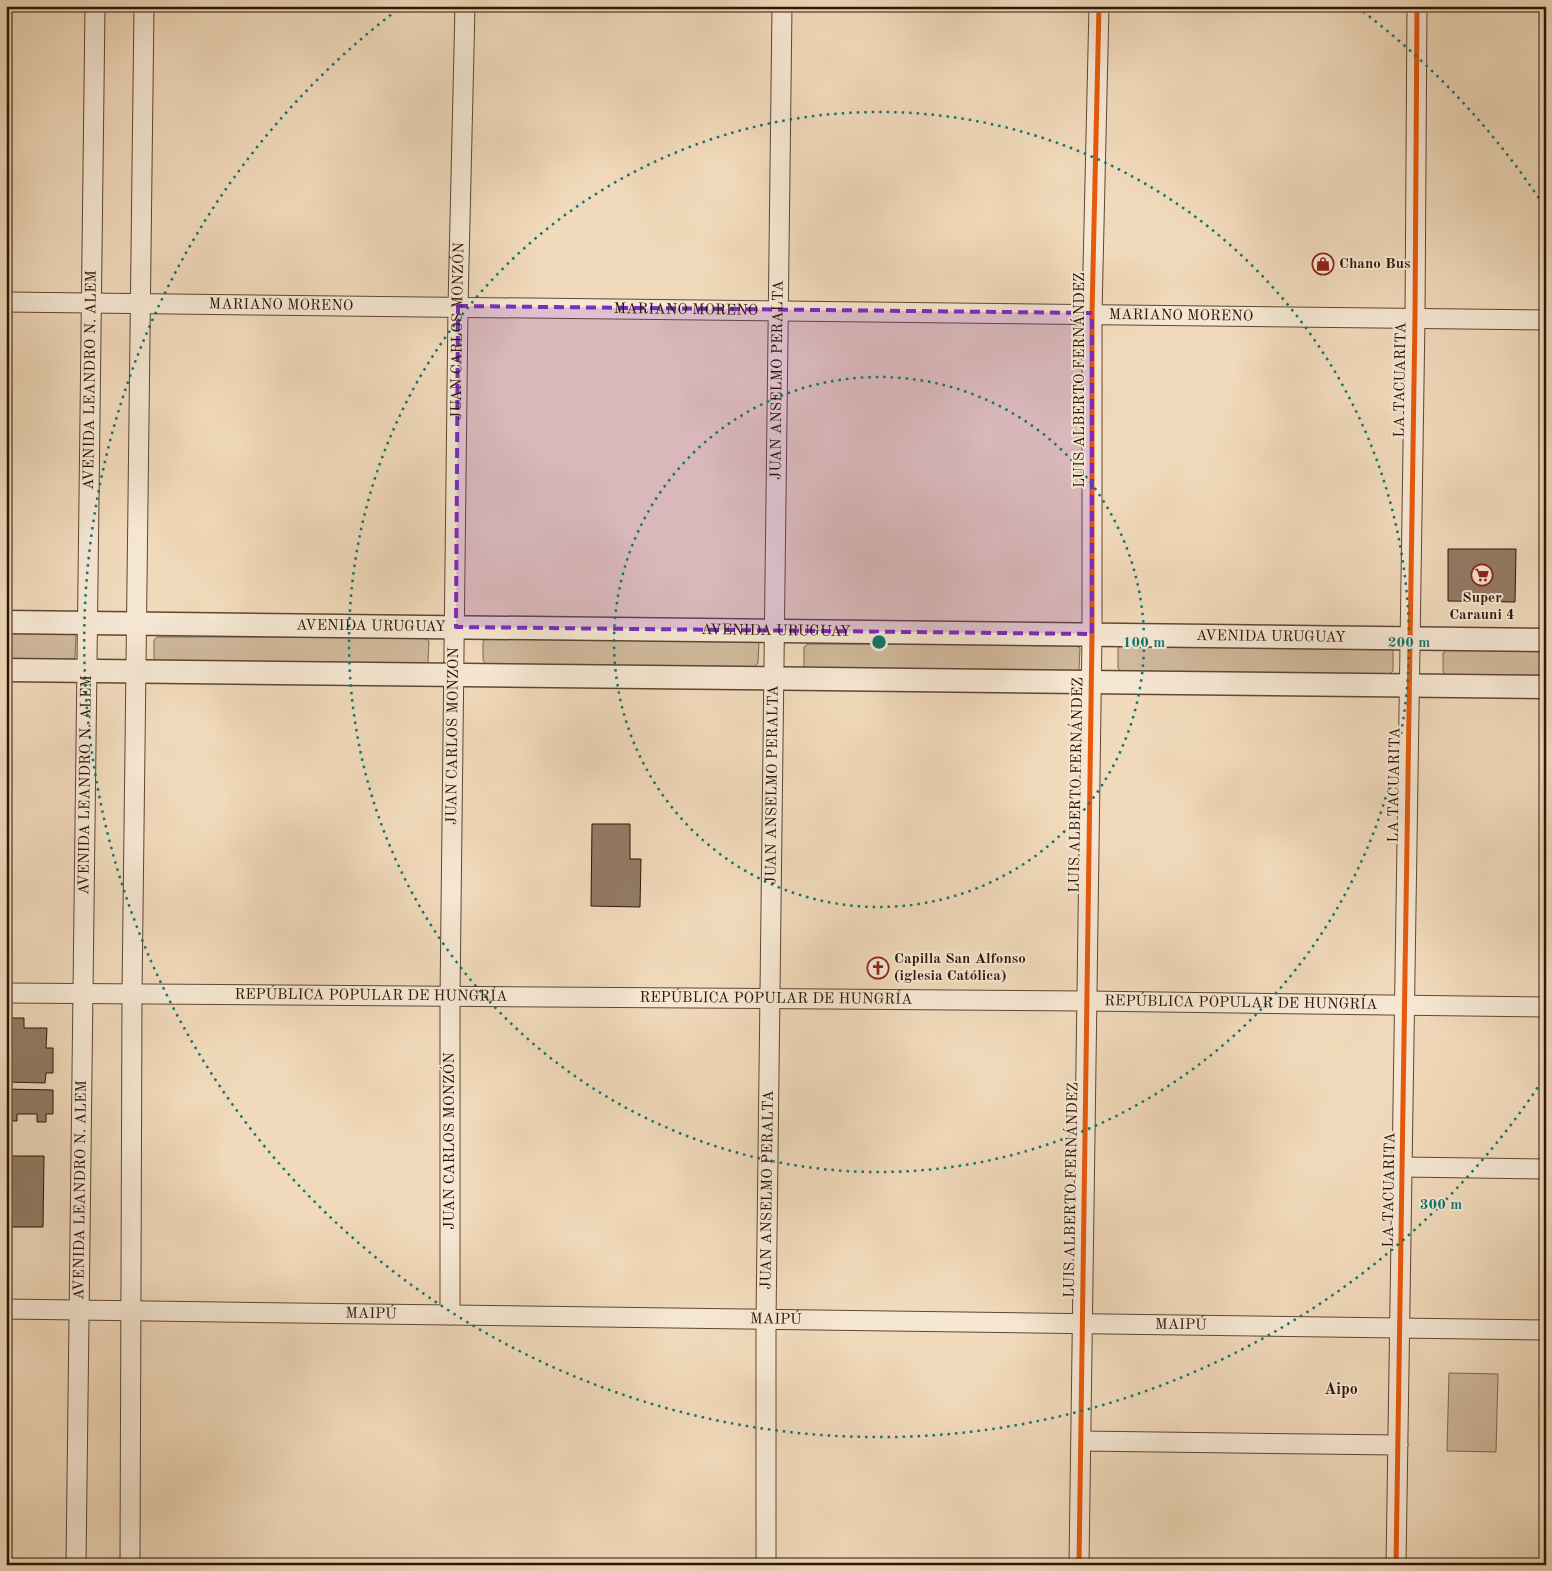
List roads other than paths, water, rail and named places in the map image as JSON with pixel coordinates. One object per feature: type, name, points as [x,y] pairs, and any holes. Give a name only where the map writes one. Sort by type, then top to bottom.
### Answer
[{"type":"street","name":"AVENIDA LEANDRO N. ALEM","points":[[76,1565],[95,6]]},
{"type":"street","points":[[130,1565],[132,994],[144,6]]},
{"type":"street","name":"JUAN CARLOS MONZÓN","points":[[450,1315],[450,997],[456,675],[458,306],[464,6]]},
{"type":"street","name":"JUAN ANSELMO PERALTA","points":[[766,1565],[766,1320],[776,678],[782,6]]},
{"type":"street","name":"LUIS ALBERTO FERNÁNDEZ","points":[[1079,1565],[1092,682],[1092,313],[1098,6]]},
{"type":"street","name":"LA TACUARITA","points":[[1396,1565],[1415,318],[1417,6]]},
{"type":"street","name":"MARIANO MORENO","points":[[6,302],[1092,313],[1546,320]]},
{"type":"street","name":"AVENIDA URUGUAY","points":[[6,622],[1546,640]]},
{"type":"street","points":[[6,670],[1546,687]]},
{"type":"street","name":"REPÚBLICA POPULAR DE HUNGRÍA","points":[[6,993],[1086,1001],[1546,1007]]},
{"type":"street","points":[[1403,1167],[1546,1169]]},
{"type":"street","name":"MAIPÚ","points":[[6,1309],[1546,1330]]},
{"type":"street","points":[[1081,1442],[1398,1445]]},
{"type":"place","name":"Chano Bus","points":[[1323,264]]},
{"type":"place","name":"Super Carauni 4","points":[[1482,575]]},
{"type":"place","name":"Capilla San Alfonso (iglesia Católica)","points":[[878,968]]},
{"type":"district","name":"Aipo","points":[[1341,1390]]}]
